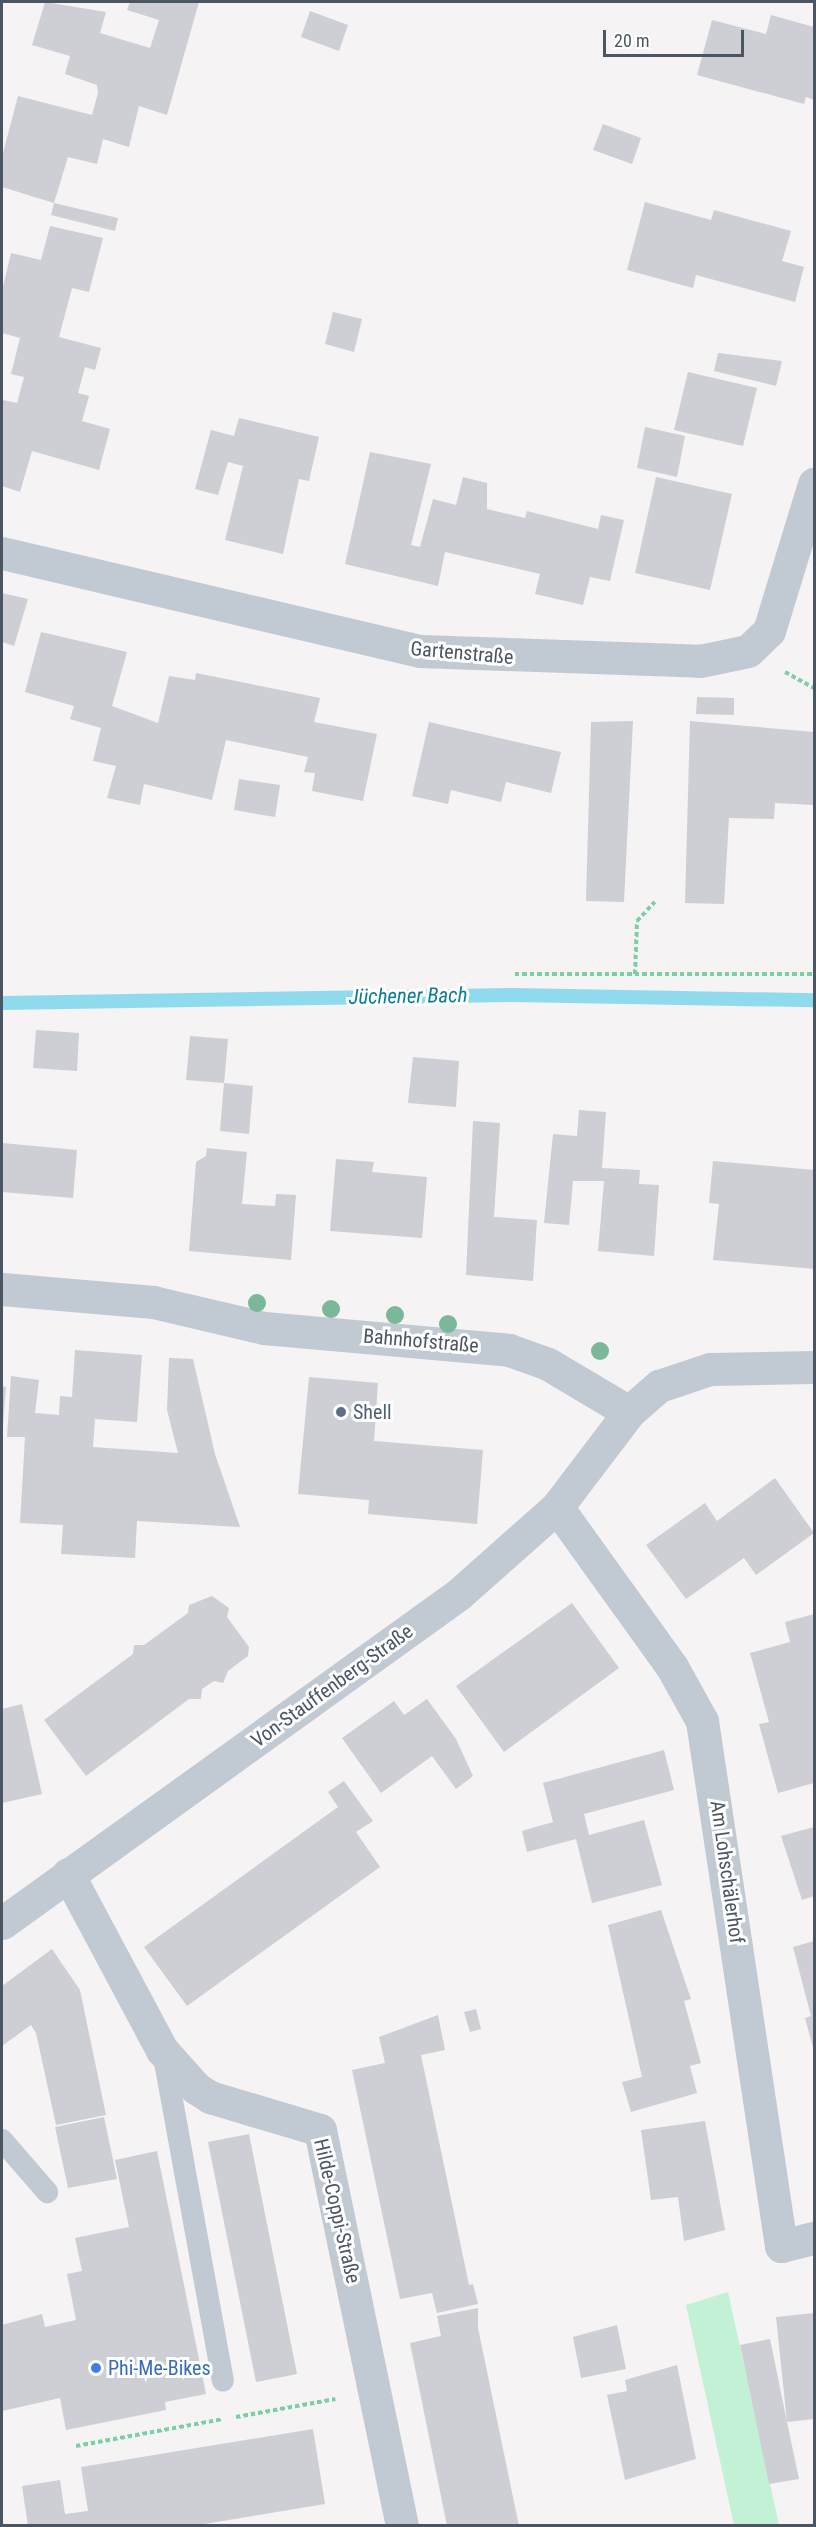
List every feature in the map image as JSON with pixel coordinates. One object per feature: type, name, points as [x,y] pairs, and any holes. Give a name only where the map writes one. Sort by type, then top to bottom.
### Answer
[{"type":"street","name":"Gartenstraße","points":[[2,553],[420,651],[700,662],[748,651],[769,631],[814,484]]},
{"type":"street","name":"Bahnhofstraße","points":[[2,1289],[153,1302],[264,1328],[509,1350],[548,1364],[629,1412]]},
{"type":"street","points":[[629,1412],[659,1386],[691,1372],[814,1367]]},
{"type":"street","name":"Von-Stauffenberg-Straße","points":[[2,1923],[459,1594],[557,1507],[629,1412]]},
{"type":"street","name":"Am Lohschälerhof","points":[[557,1507],[672,1667],[702,1721],[781,2246],[814,2238]]},
{"type":"street","name":"Hilde-Coppi-Straße","points":[[68,1874],[162,2050],[210,2097],[320,2130],[402,2526]]},
{"type":"lane","points":[[162,2050],[223,2381]]},
{"type":"lane","points":[[2,2140],[47,2192]]},
{"type":"path","points":[[635,974],[637,921],[655,902]]},
{"type":"path","points":[[515,974],[814,974]]},
{"type":"green space","points":[[728,2292],[779,2525],[734,2525],[686,2305]]},
{"type":"building","points":[[45,2],[106,12],[100,33],[150,48],[159,20],[127,10],[130,2],[199,2],[167,115],[139,106],[129,147],[103,139],[97,164],[68,157],[54,203],[2,187],[2,157],[18,96],[92,115],[98,93],[97,85],[65,74],[70,56],[32,45]]},
{"type":"building","points":[[310,11],[348,25],[339,51],[301,37]]},
{"type":"building","points":[[771,15],[814,27],[814,100],[806,97],[804,104],[697,75],[712,20],[766,34]]},
{"type":"building","points":[[603,124],[641,138],[632,164],[593,150]]},
{"type":"building","points":[[645,202],[711,220],[714,210],[791,231],[782,261],[804,267],[795,302],[696,275],[693,288],[627,270]]},
{"type":"building","points":[[54,203],[118,218],[115,231],[51,215]]},
{"type":"building","points":[[50,226],[103,238],[89,292],[72,288],[59,337],[101,348],[95,370],[85,367],[78,393],[89,396],[82,421],[110,429],[99,470],[32,451],[20,492],[2,486],[3,400],[17,403],[24,377],[11,374],[20,338],[2,333],[2,291],[11,253],[41,260]]},
{"type":"building","points":[[333,312],[362,319],[354,352],[325,344]]},
{"type":"building","points":[[718,353],[782,361],[776,386],[714,371]]},
{"type":"building","points":[[688,372],[757,388],[743,446],[674,430]]},
{"type":"building","points":[[239,418],[319,437],[309,481],[299,479],[283,554],[225,540],[243,466],[228,462],[218,495],[195,489],[211,430],[234,436]]},
{"type":"building","points":[[645,427],[685,436],[677,477],[637,468]]},
{"type":"building","points":[[370,452],[431,464],[411,545],[420,547],[433,499],[456,505],[463,477],[487,483],[487,509],[525,518],[527,511],[598,529],[601,515],[624,520],[610,581],[590,577],[583,605],[535,594],[540,574],[445,552],[438,586],[345,564]]},
{"type":"building","points":[[656,477],[732,494],[710,590],[635,573]]},
{"type":"building","points":[[2,593],[28,599],[14,646],[2,642]]},
{"type":"building","points":[[41,632],[127,652],[112,706],[158,723],[169,676],[195,680],[196,673],[320,698],[314,722],[377,734],[363,801],[312,791],[315,773],[304,772],[308,757],[226,740],[212,800],[144,784],[140,805],[107,798],[116,766],[93,761],[101,728],[70,719],[74,706],[25,692]]},
{"type":"building","points":[[697,697],[734,698],[734,715],[696,714]]},
{"type":"building","points":[[633,721],[624,902],[586,901],[591,722]]},
{"type":"building","points":[[690,721],[814,732],[814,805],[775,803],[774,819],[729,818],[724,904],[685,903]]},
{"type":"building","points":[[429,722],[561,752],[551,793],[506,782],[501,802],[451,790],[448,804],[412,796]]},
{"type":"building","points":[[239,779],[280,785],[275,817],[234,810]]},
{"type":"building","points":[[36,1030],[79,1033],[77,1071],[33,1068]]},
{"type":"building","points":[[190,1036],[228,1039],[224,1083],[186,1080]]},
{"type":"building","points":[[413,1057],[459,1061],[456,1107],[408,1103]]},
{"type":"building","points":[[224,1083],[253,1086],[249,1134],[220,1131]]},
{"type":"building","points":[[579,1110],[606,1112],[602,1168],[640,1170],[639,1184],[659,1185],[654,1256],[598,1251],[604,1181],[573,1181],[569,1225],[544,1223],[553,1134],[577,1136]]},
{"type":"building","points":[[473,1121],[500,1123],[494,1217],[537,1220],[533,1281],[466,1275]]},
{"type":"building","points":[[2,1143],[77,1150],[73,1198],[2,1192]]},
{"type":"building","points":[[207,1148],[247,1152],[242,1204],[275,1206],[276,1194],[296,1195],[291,1260],[189,1251],[196,1162],[206,1156]]},
{"type":"building","points":[[336,1159],[374,1162],[372,1172],[427,1177],[422,1238],[330,1231]]},
{"type":"building","points":[[713,1161],[814,1170],[814,1269],[713,1260],[719,1204],[709,1203]]},
{"type":"building","points":[[75,1350],[142,1355],[137,1422],[95,1419],[93,1447],[178,1453],[167,1410],[169,1358],[193,1359],[215,1454],[240,1527],[137,1521],[135,1558],[61,1554],[63,1525],[20,1523],[25,1437],[7,1437],[11,1376],[39,1380],[35,1413],[59,1415],[60,1396],[72,1397]]},
{"type":"building","points":[[309,1377],[378,1383],[374,1441],[483,1450],[477,1524],[368,1514],[369,1500],[298,1494]]},
{"type":"building","points":[[2,1386],[6,1387],[3,1425],[2,1425]]},
{"type":"building","points":[[775,1478],[814,1533],[756,1575],[744,1558],[686,1599],[646,1545],[705,1503],[717,1521]]},
{"type":"building","points":[[212,1596],[229,1608],[227,1617],[249,1647],[248,1656],[228,1671],[223,1683],[214,1681],[202,1689],[201,1699],[189,1699],[86,1776],[44,1720],[133,1654],[134,1645],[144,1645],[188,1613],[189,1605]]},
{"type":"building","points":[[572,1603],[619,1668],[504,1752],[456,1686]]},
{"type":"building","points":[[814,1614],[814,1783],[778,1793],[759,1724],[769,1722],[750,1653],[790,1642],[785,1622]]},
{"type":"building","points":[[427,1699],[456,1739],[473,1776],[456,1789],[432,1756],[381,1793],[342,1738],[394,1701],[404,1715]]},
{"type":"building","points":[[22,1704],[42,1794],[2,1803],[2,1709]]},
{"type":"building","points":[[664,1750],[674,1790],[584,1814],[589,1835],[644,1820],[662,1885],[592,1903],[576,1839],[527,1852],[522,1831],[553,1822],[543,1783]]},
{"type":"building","points":[[344,1781],[373,1821],[356,1832],[380,1867],[187,2006],[144,1947],[338,1807],[328,1792]]},
{"type":"building","points":[[814,1827],[814,1896],[802,1900],[781,1836]]},
{"type":"building","points":[[661,1910],[691,1999],[684,2001],[701,2063],[690,2066],[697,2093],[631,2112],[622,2082],[642,2077],[608,1925]]},
{"type":"building","points":[[814,1941],[814,2051],[805,2018],[811,2016],[793,1947]]},
{"type":"building","points":[[52,1949],[80,1990],[106,2115],[56,2125],[36,2033],[31,2025],[2,2046],[2,1986]]},
{"type":"building","points":[[476,2009],[481,2029],[470,2032],[464,2012]]},
{"type":"building","points":[[438,2015],[445,2050],[421,2055],[469,2285],[473,2284],[478,2304],[437,2313],[432,2293],[400,2299],[352,2070],[385,2063],[379,2037]]},
{"type":"building","points":[[104,2117],[117,2179],[68,2188],[55,2127]]},
{"type":"building","points":[[705,2121],[725,2230],[684,2241],[678,2197],[651,2200],[641,2130]]},
{"type":"building","points":[[249,2134],[297,2374],[256,2382],[208,2142]]},
{"type":"building","points":[[157,2151],[206,2394],[165,2402],[166,2410],[66,2430],[60,2398],[2,2411],[2,2325],[42,2314],[45,2327],[76,2320],[67,2274],[82,2271],[75,2238],[129,2227],[115,2160]]},
{"type":"building","points":[[478,2308],[478,2328],[519,2526],[447,2526],[410,2343],[441,2336],[437,2316]]},
{"type":"building","points":[[814,2313],[814,2419],[787,2422],[776,2317]]},
{"type":"building","points":[[617,2325],[626,2369],[581,2378],[573,2337]]},
{"type":"building","points":[[770,2339],[799,2479],[769,2484],[740,2345]]},
{"type":"building","points":[[677,2365],[696,2459],[625,2480],[607,2395],[627,2391],[625,2380]]},
{"type":"building","points":[[313,2429],[325,2504],[192,2526],[28,2526],[22,2486],[60,2480],[65,2514],[88,2511],[81,2467]]},
{"type":"waterway","name":"Jüchener Bach","points":[[2,1003],[513,995],[814,1000]]},
{"type":"place","name":"Shell","points":[[341,1412]]},
{"type":"place","name":"Phi-Me-Bikes","points":[[96,2368]]}]
